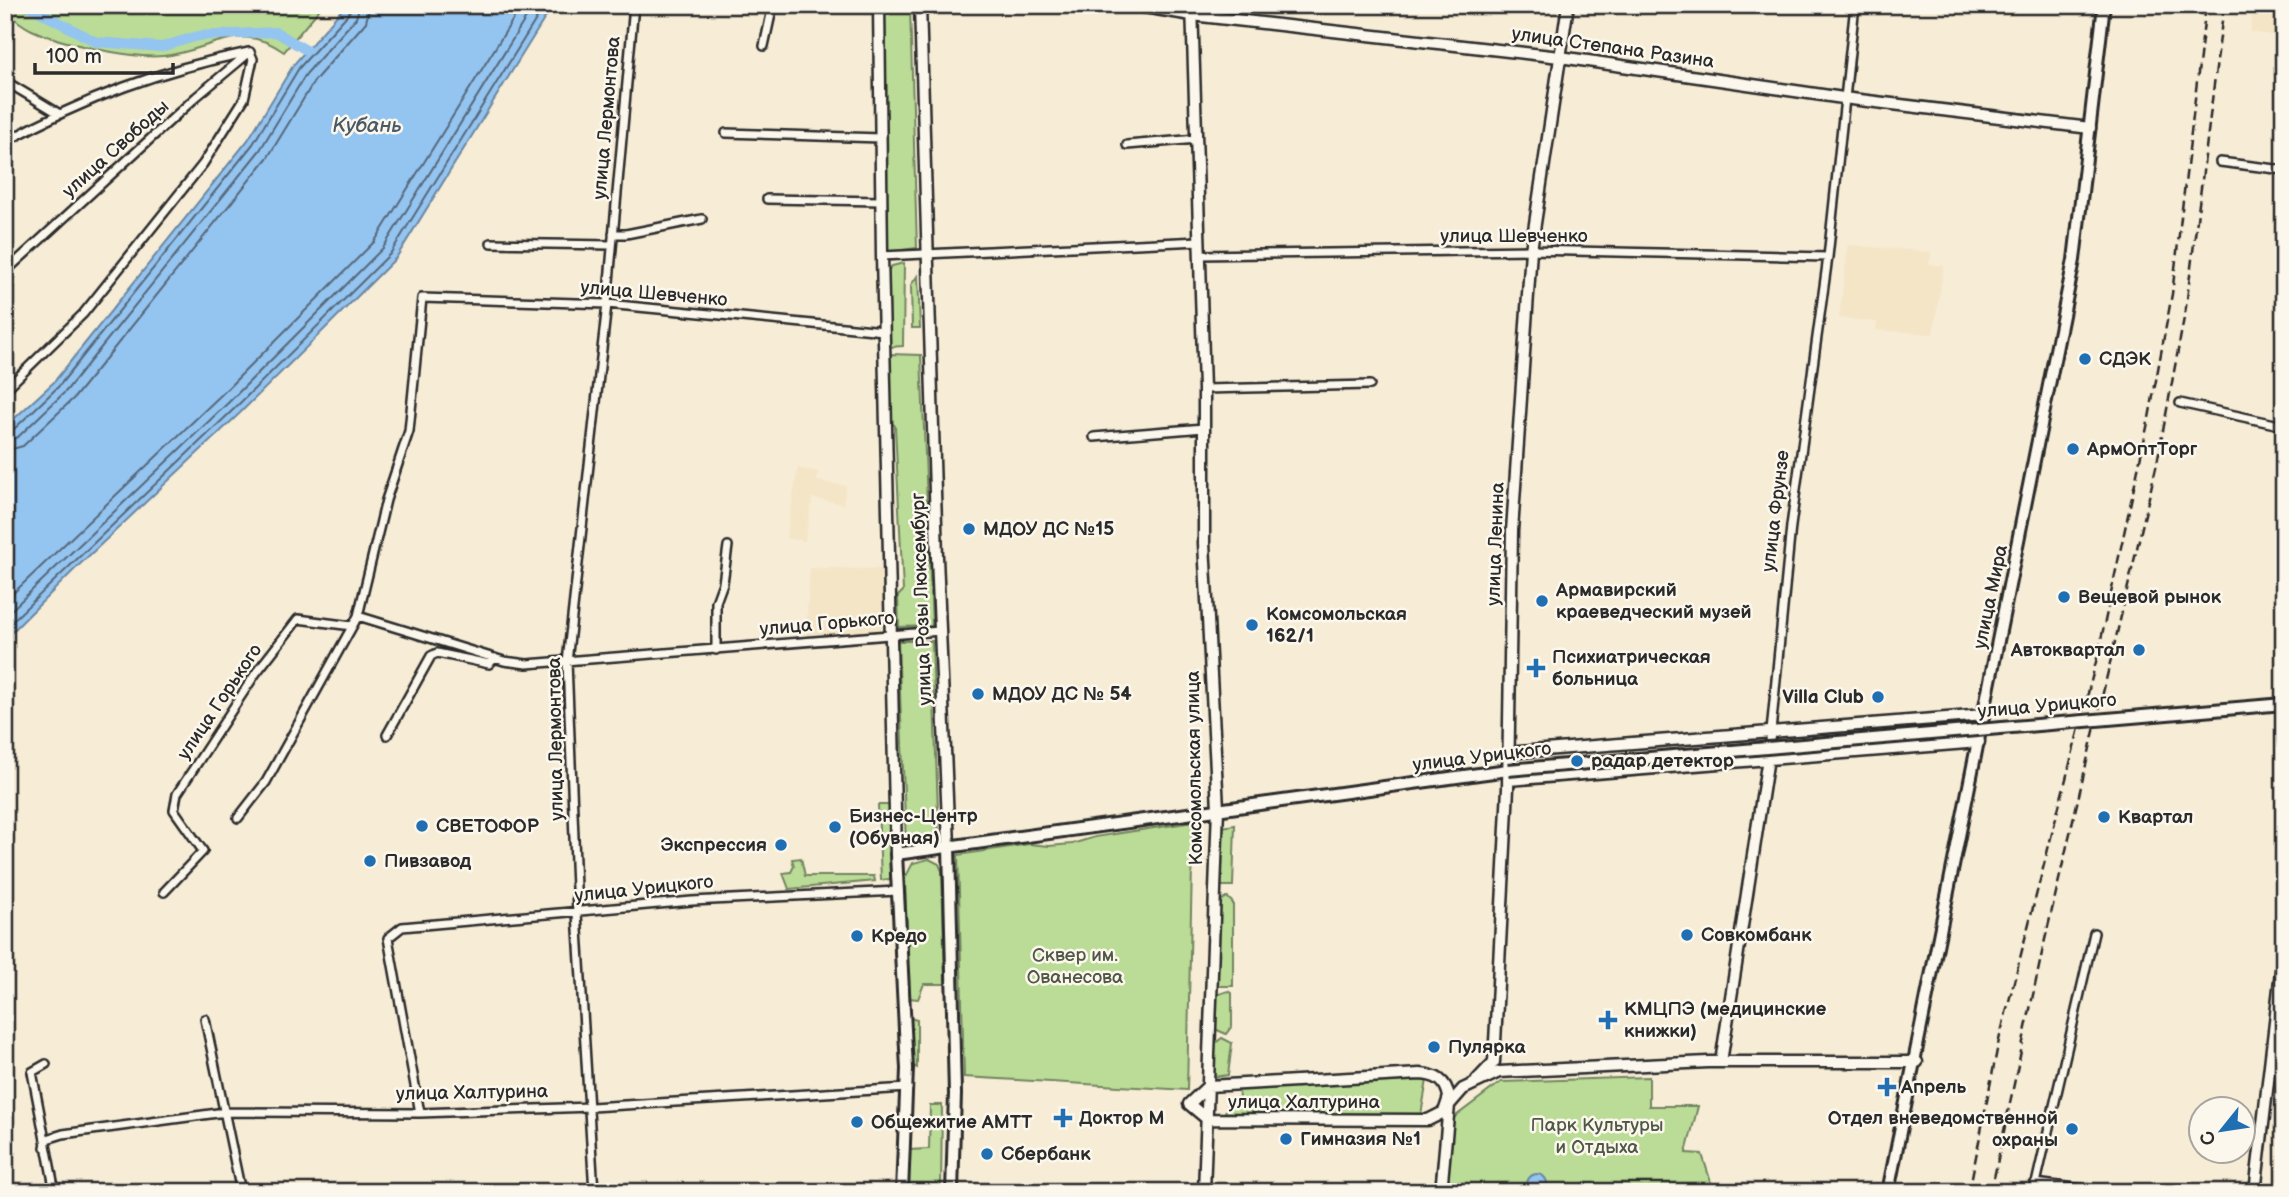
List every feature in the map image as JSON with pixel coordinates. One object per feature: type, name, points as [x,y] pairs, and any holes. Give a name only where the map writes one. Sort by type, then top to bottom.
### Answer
[{"type":"main road","name":"улица Мира","points":[[1888,1192],[1917,1062],[2074,260],[2104,5]]},
{"type":"main road","name":"улица Урицкого","points":[[897,854],[1218,808],[1508,775],[2284,704]]},
{"type":"main road","name":"улица Розы Люксембург","points":[[949,846],[955,1094],[952,1192]]},
{"type":"main road","name":"улица Розы Люксембург","points":[[897,854],[908,1088],[902,1192]]},
{"type":"street","name":"улица Лермонтова","points":[[594,1192],[567,662],[607,304],[634,5]]},
{"type":"street","points":[[764,46],[773,5]]},
{"type":"street","name":"улица Розы Люксембург","points":[[879,5],[882,256],[897,854]]},
{"type":"street","name":"улица Розы Люксембург","points":[[920,5],[949,846]]},
{"type":"street","name":"улица Степана Разина","points":[[1132,5],[1192,10],[1560,57],[1843,99],[2090,128]]},
{"type":"street","name":"улица Ленина","points":[[1477,1080],[1494,1062],[1508,775],[1512,531],[1531,250],[1568,5]]},
{"type":"street","name":"улица Фрунзе","points":[[1721,1062],[1768,758],[1791,526],[1828,257],[1855,5]]},
{"type":"street","name":"Комсомольская улица","points":[[1192,10],[1204,389],[1204,543],[1218,808],[1204,1192]]},
{"type":"street","points":[[5,142],[58,113],[129,83],[250,52],[253,60],[244,99],[203,164],[83,314],[5,390]]},
{"type":"street","name":"улица Свободы","points":[[5,272],[196,97],[250,52]]},
{"type":"street","points":[[5,81],[58,113]]},
{"type":"street","points":[[726,133],[881,138]]},
{"type":"street","points":[[1127,145],[1196,139]]},
{"type":"street","points":[[2220,162],[2284,170]]},
{"type":"street","points":[[767,199],[881,201]]},
{"type":"street","points":[[613,234],[702,219]]},
{"type":"street","points":[[882,256],[1200,241]]},
{"type":"street","points":[[491,243],[612,245]]},
{"type":"street","name":"улица Шевченко","points":[[1200,255],[1531,250],[1828,257]]},
{"type":"street","name":"улица Шевченко","points":[[358,616],[386,500],[409,431],[422,298],[607,304],[884,331]]},
{"type":"street","points":[[1204,389],[1370,385]]},
{"type":"street","points":[[2180,402],[2284,426]]},
{"type":"street","points":[[1094,437],[1204,428]]},
{"type":"street","points":[[716,650],[716,602],[723,583],[728,546]]},
{"type":"street","points":[[238,818],[266,782],[358,616]]},
{"type":"street","name":"улица Горького","points":[[358,616],[495,658],[527,664],[940,631]]},
{"type":"street","name":"улица Горького","points":[[164,892],[204,851],[174,810],[177,794],[256,673],[298,619],[352,626]]},
{"type":"street","name":"улица Горького","points":[[387,735],[430,656],[437,653],[489,664],[495,658]]},
{"type":"street","name":"улица Урицкого","points":[[1507,753],[1984,715]]},
{"type":"street","name":"улица Урицкого","points":[[1508,775],[1979,742]]},
{"type":"street","name":"улица Урицкого","points":[[420,1113],[388,938],[402,927],[739,897],[898,891]]},
{"type":"street","points":[[2094,933],[2034,1187],[2106,1192]]},
{"type":"street","points":[[2255,1192],[2280,1005],[2284,946]]},
{"type":"street","points":[[205,1019],[241,1192]]},
{"type":"street","name":"улица Халтурина","points":[[1449,1105],[1444,1082],[1433,1075],[1420,1074],[1208,1086],[1189,1104],[1208,1119],[1428,1119],[1438,1116],[1449,1105],[1463,1089],[1477,1080],[1499,1072],[1721,1062],[1917,1062]]},
{"type":"street","points":[[46,1064],[32,1072],[55,1192]]},
{"type":"street","name":"улица Халтурина","points":[[45,1147],[47,1139],[63,1135],[225,1112],[420,1113],[591,1107],[908,1088]]},
{"type":"street","points":[[1441,1192],[1445,1120],[1449,1105]]},
{"type":"shaded area","points":[[2253,5],[2284,5],[2284,37],[2250,32]]},
{"type":"shaded area","points":[[1848,245],[1931,252],[1929,264],[1944,266],[1933,334],[1876,330],[1877,322],[1839,318]]},
{"type":"shaded area","points":[[798,468],[818,472],[817,481],[846,486],[843,504],[812,498],[805,541],[786,538]]},
{"type":"shaded area","points":[[810,568],[884,569],[886,634],[805,642]]},
{"type":"green space","points":[[5,5],[323,5],[284,52],[252,38],[237,38],[180,53],[150,56],[96,49],[44,35],[5,12]]},
{"type":"green space","points":[[884,5],[910,5],[917,248],[886,252]]},
{"type":"green space","points":[[904,263],[903,346],[889,347],[886,272],[892,266]]},
{"type":"green space","points":[[918,275],[920,328],[912,328],[911,285]]},
{"type":"green space","points":[[889,354],[921,355],[932,626],[899,627],[898,596],[903,591],[895,426],[890,421]]},
{"type":"green space","points":[[898,641],[932,641],[939,840],[906,845]]},
{"type":"green space","points":[[878,805],[890,805],[890,879],[881,880]]},
{"type":"green space","name":"Сквер им. Ованесова","points":[[1193,822],[1187,1090],[964,1077],[958,855],[1029,844],[1072,844],[1095,837]]},
{"type":"green space","points":[[1235,825],[1233,886],[1219,886],[1221,827]]},
{"type":"green space","points":[[801,858],[805,876],[874,876],[875,881],[789,889],[783,873],[791,872],[794,866],[792,859]]},
{"type":"green space","points":[[929,859],[939,864],[942,871],[945,984],[924,984],[918,999],[909,998],[905,878],[913,863]]},
{"type":"green space","points":[[1227,897],[1233,903],[1233,986],[1215,986],[1218,903]]},
{"type":"green space","points":[[1228,991],[1232,993],[1232,1026],[1226,1034],[1215,1029],[1216,995]]},
{"type":"green space","points":[[910,1018],[917,1020],[917,1068],[911,1065]]},
{"type":"green space","points":[[1222,1038],[1232,1043],[1228,1075],[1213,1077],[1214,1044]]},
{"type":"green space","name":"Парк Культуры и Отдыха","points":[[1649,1077],[1649,1106],[1698,1106],[1686,1153],[1702,1154],[1714,1192],[1444,1192],[1446,1162],[1450,1150],[1448,1129],[1452,1119],[1501,1082]]},
{"type":"green space","points":[[1427,1080],[1421,1115],[1224,1115],[1229,1102],[1239,1097],[1238,1089]]},
{"type":"green space","points":[[930,1105],[942,1105],[941,1192],[906,1192],[908,1150],[929,1149]]},
{"type":"water","name":"Кубань","points":[[346,5],[553,5],[396,258],[240,413],[5,639],[5,427],[54,382],[248,140],[294,64]]},
{"type":"water","points":[[1537,1174],[1544,1177],[1547,1184],[1544,1191],[1537,1194],[1530,1191],[1527,1184],[1530,1177]]},
{"type":"waterway","points":[[27,5],[96,42],[161,47],[198,36],[276,32],[306,50]]},
{"type":"railway","points":[[1969,1192],[1999,1040],[2097,658],[2149,418],[2172,294],[2206,5]]},
{"type":"railway","points":[[1991,1192],[2043,948],[2157,463],[2186,307],[2224,5]]},
{"type":"place","name":"СДЭК","points":[[2085,359]]},
{"type":"place","name":"АрмОптТорг","points":[[2073,449]]},
{"type":"place","name":"МДОУ ДС №15","points":[[969,529]]},
{"type":"place","name":"Вещевой рынок","points":[[2064,597]]},
{"type":"place","name":"Армавирский краеведческий музей","points":[[1542,601]]},
{"type":"place","name":"Комсомольская 162/1","points":[[1252,625]]},
{"type":"place","name":"Автоквартал","points":[[2139,650]]},
{"type":"place","name":"Психиатрическая больница","points":[[1536,668]]},
{"type":"place","name":"МДОУ ДС № 54","points":[[978,694]]},
{"type":"place","name":"Villa Club","points":[[1878,697]]},
{"type":"place","name":"радар детектор","points":[[1577,761]]},
{"type":"place","name":"Квартал","points":[[2104,817]]},
{"type":"place","name":"СВЕТОФОР","points":[[422,826]]},
{"type":"place","name":"Бизнес-Центр (Обувная)","points":[[835,827]]},
{"type":"place","name":"Экспрессия","points":[[781,845]]},
{"type":"place","name":"Пивзавод","points":[[370,861]]},
{"type":"place","name":"Совкомбанк","points":[[1687,935]]},
{"type":"place","name":"Кредо","points":[[857,936]]},
{"type":"place","name":"КМЦПЭ (медицинские книжки)","points":[[1608,1020]]},
{"type":"place","name":"Пулярка","points":[[1434,1047]]},
{"type":"place","name":"Апрель","points":[[1887,1087]]},
{"type":"place","name":"Доктор М","points":[[1063,1118]]},
{"type":"place","name":"Общежитие АМТТ","points":[[857,1122]]},
{"type":"place","name":"Отдел вневедомственной охраны","points":[[2072,1129]]},
{"type":"place","name":"Гимназия №1","points":[[1286,1139]]},
{"type":"place","name":"Сбербанк","points":[[987,1154]]}]
